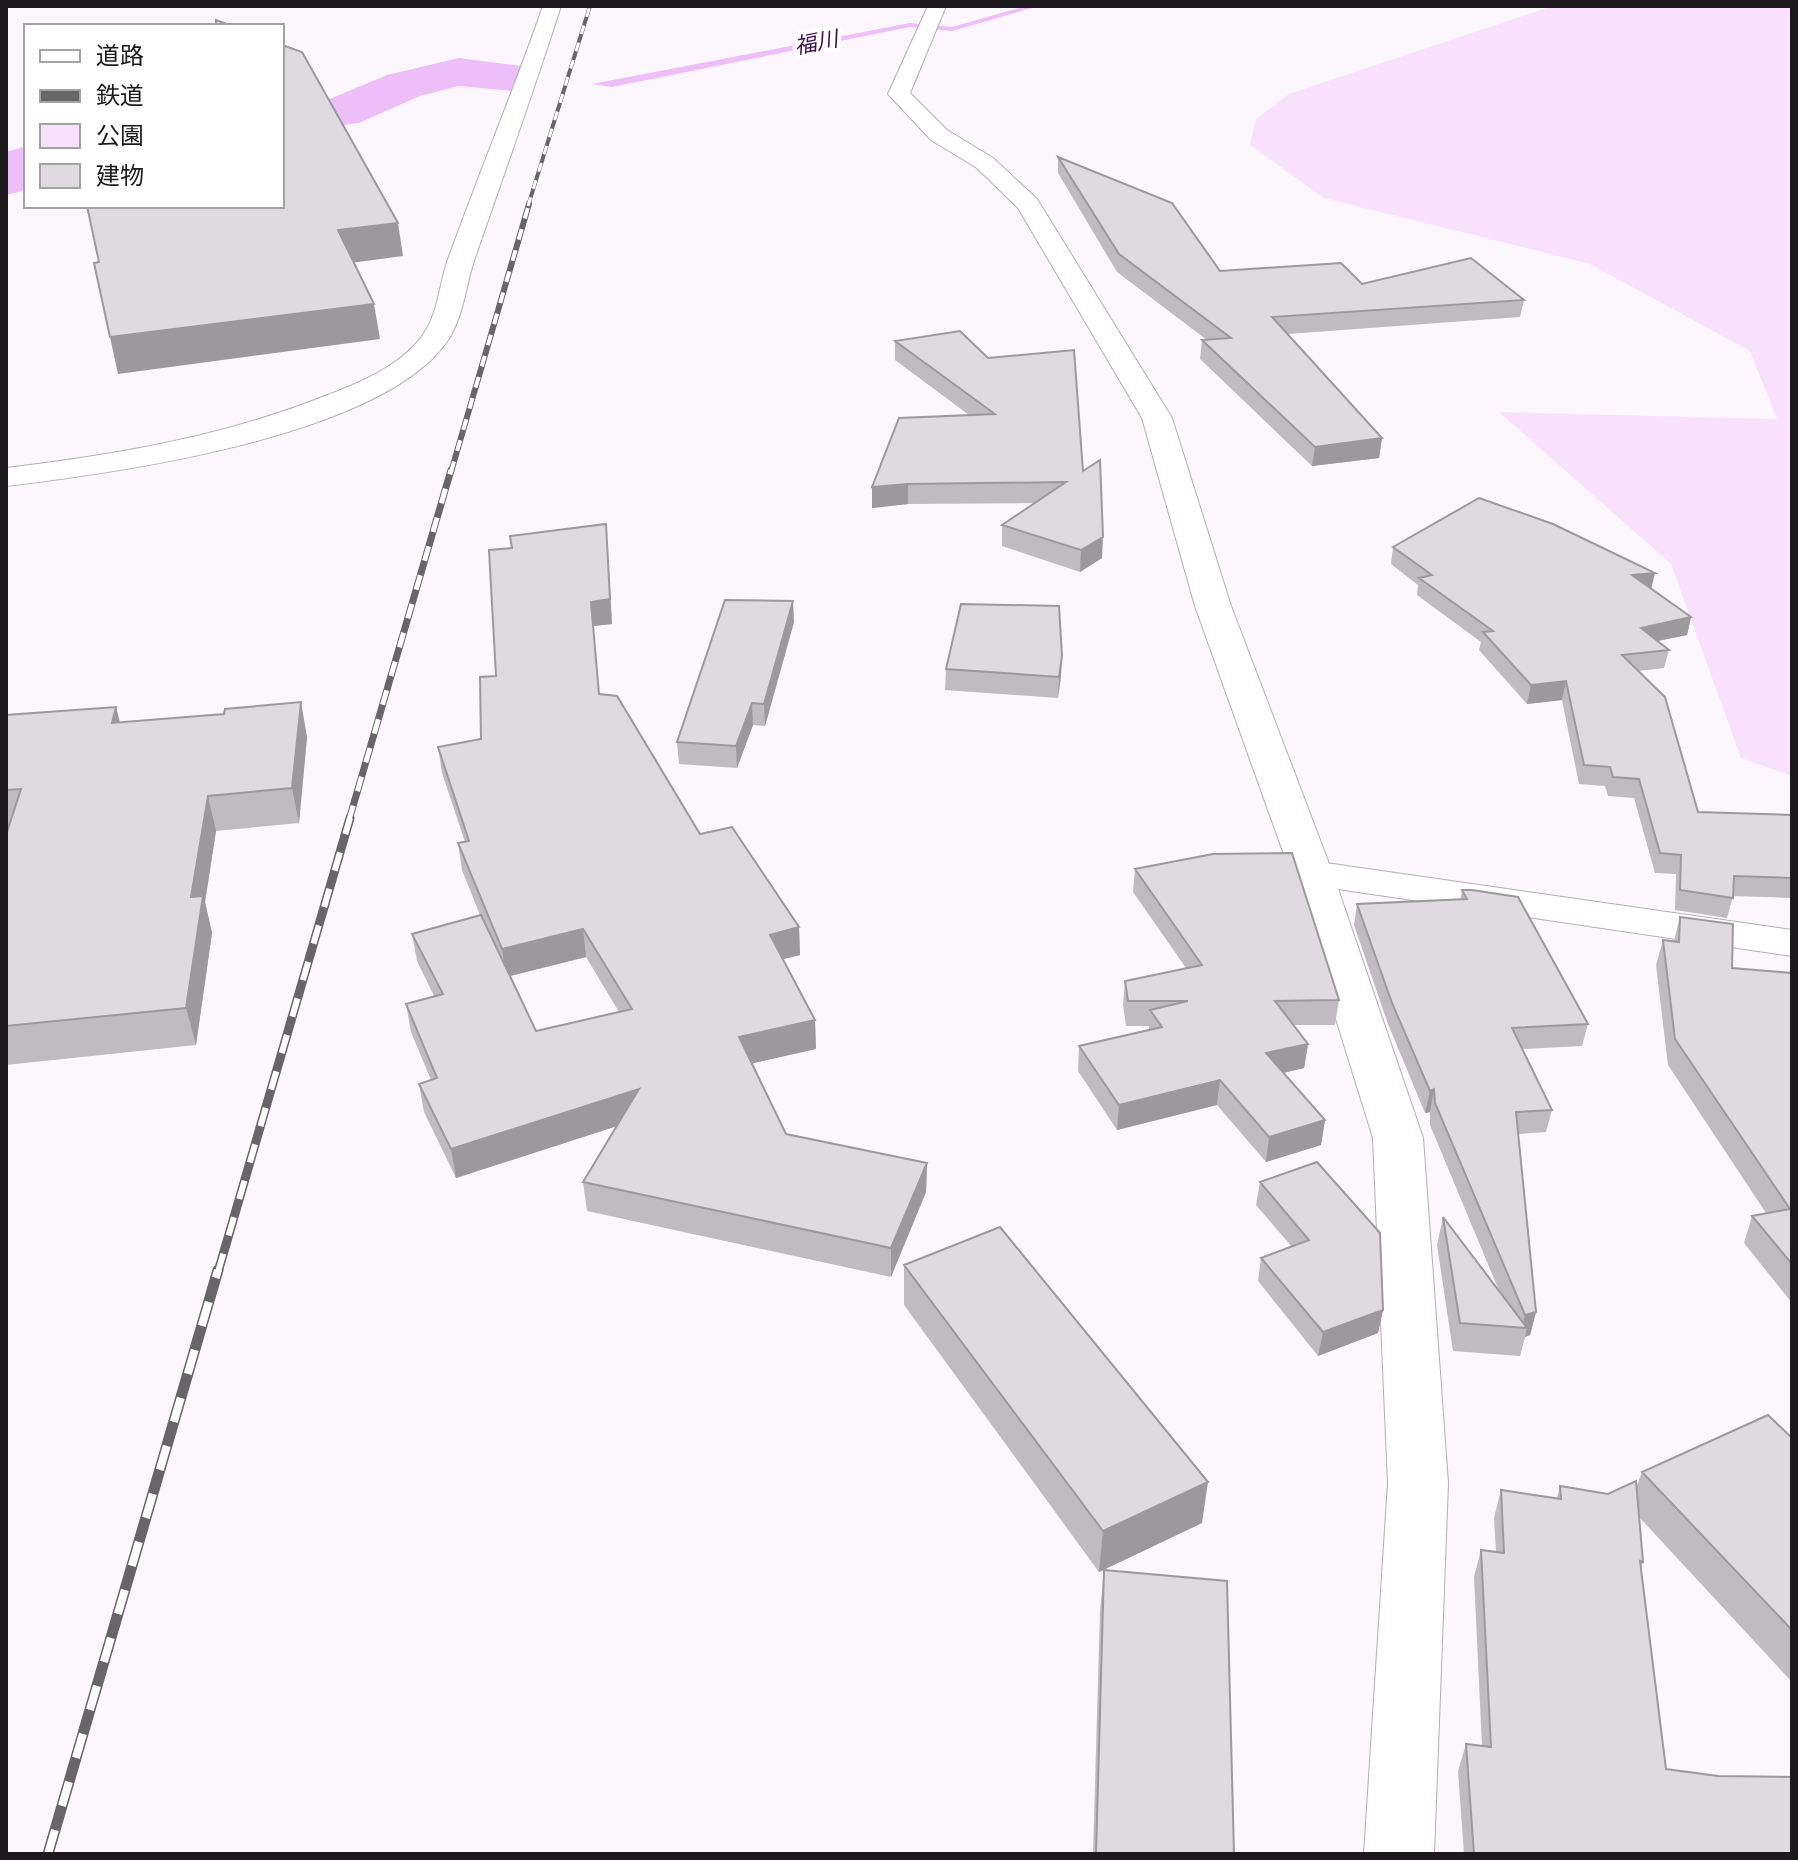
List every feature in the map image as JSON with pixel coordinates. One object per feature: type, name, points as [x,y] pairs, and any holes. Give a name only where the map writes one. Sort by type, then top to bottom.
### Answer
[{"type":"street","points":[[6,477],[135,460],[240,438],[383,382],[415,358],[436,338],[446,318],[457,269],[552,6]]},
{"type":"street","points":[[937,6],[899,94],[939,135],[985,163],[1028,204],[1157,418],[1213,606],[1312,874],[1398,1138],[1418,1483],[1399,1854]]},
{"type":"street","points":[[1312,874],[1792,943]]},
{"type":"green space","points":[[1553,6],[1792,6],[1792,776],[1741,758],[1671,564],[1499,412],[1777,419],[1750,351],[1590,264],[1324,198],[1250,145],[1256,119],[1289,94]]},
{"type":"building","points":[[284,46],[302,52],[398,223],[338,230],[374,304],[110,337],[94,263],[99,262],[87,208],[284,208]]},
{"type":"building","points":[[1058,157],[1172,203],[1220,271],[1341,263],[1362,284],[1471,258],[1524,300],[1272,317],[1382,438],[1315,447],[1202,340],[1231,338],[1119,254]]},
{"type":"building","points":[[960,331],[988,358],[1074,350],[1083,471],[1100,460],[1103,537],[1081,550],[1002,525],[1066,482],[872,487],[899,418],[995,414],[895,341]]},
{"type":"building","points":[[1479,498],[1553,524],[1655,573],[1632,575],[1691,617],[1641,628],[1669,650],[1622,655],[1665,697],[1698,812],[1792,815],[1792,878],[1734,876],[1733,898],[1680,890],[1681,855],[1660,853],[1639,779],[1613,777],[1610,767],[1584,765],[1566,681],[1531,685],[1483,632],[1493,631],[1419,578],[1432,575],[1393,547]]},
{"type":"building","points":[[606,524],[610,599],[591,602],[599,694],[617,696],[700,834],[732,827],[799,927],[770,935],[815,1020],[739,1037],[786,1134],[927,1163],[891,1248],[583,1182],[639,1089],[451,1149],[419,1084],[437,1078],[406,1004],[443,994],[412,934],[481,915],[536,1031],[632,1009],[583,929],[502,949],[458,843],[469,841],[438,747],[481,739],[480,677],[496,676],[489,550],[512,548],[510,536]]},
{"type":"building","points":[[725,600],[793,601],[764,704],[752,703],[736,746],[677,742]]},
{"type":"building","points":[[961,604],[1059,606],[1062,656],[1059,677],[946,669]]},
{"type":"building","points":[[301,702],[292,788],[208,796],[191,897],[203,896],[186,1008],[6,1026],[6,835],[21,789],[6,790],[6,715],[116,707],[112,723],[224,714],[225,709]]},
{"type":"building","points":[[1292,853],[1339,1000],[1275,1001],[1308,1044],[1266,1053],[1325,1120],[1269,1137],[1220,1080],[1119,1105],[1079,1046],[1162,1027],[1150,1010],[1188,1001],[1128,1001],[1125,981],[1202,965],[1135,869],[1213,854]]},
{"type":"building","points":[[1462,890],[1518,897],[1588,1024],[1512,1028],[1552,1110],[1516,1112],[1536,1312],[1525,1315],[1435,1103],[1434,1089],[1430,1091],[1392,1003],[1357,904],[1467,899]]},
{"type":"building","points":[[1680,917],[1733,924],[1732,968],[1792,973],[1792,1264],[1752,1216],[1790,1209],[1675,1039],[1663,940],[1679,942]]},
{"type":"building","points":[[1317,1162],[1380,1233],[1383,1310],[1323,1332],[1261,1258],[1309,1240],[1260,1182]]},
{"type":"building","points":[[1443,1217],[1527,1328],[1460,1323]]},
{"type":"building","points":[[1000,1227],[1208,1482],[1103,1531],[904,1265]]},
{"type":"building","points":[[1768,1415],[1792,1438],[1792,1630],[1642,1472]]},
{"type":"building","points":[[1636,1481],[1643,1562],[1640,1561],[1666,1769],[1718,1776],[1792,1777],[1792,1854],[1474,1854],[1466,1744],[1491,1747],[1481,1550],[1504,1553],[1501,1490],[1561,1499],[1560,1486],[1608,1494]]},
{"type":"building","points":[[1104,1570],[1227,1581],[1234,1854],[1096,1854]]},
{"type":"waterway","name":"福川","points":[[596,84],[612,84],[910,25],[952,29],[1035,6]]},
{"type":"waterway","name":"福川","points":[[284,118],[341,112],[404,85],[459,72],[512,77]]},
{"type":"waterway","name":"福川","points":[[6,179],[24,164]]},
{"type":"railway","points":[[528,206],[590,6]]},
{"type":"railway","points":[[451,472],[529,204]]},
{"type":"railway","points":[[349,820],[451,470]]},
{"type":"railway","points":[[218,1272],[350,818]]},
{"type":"railway","points":[[48,1854],[218,1270]]}]
